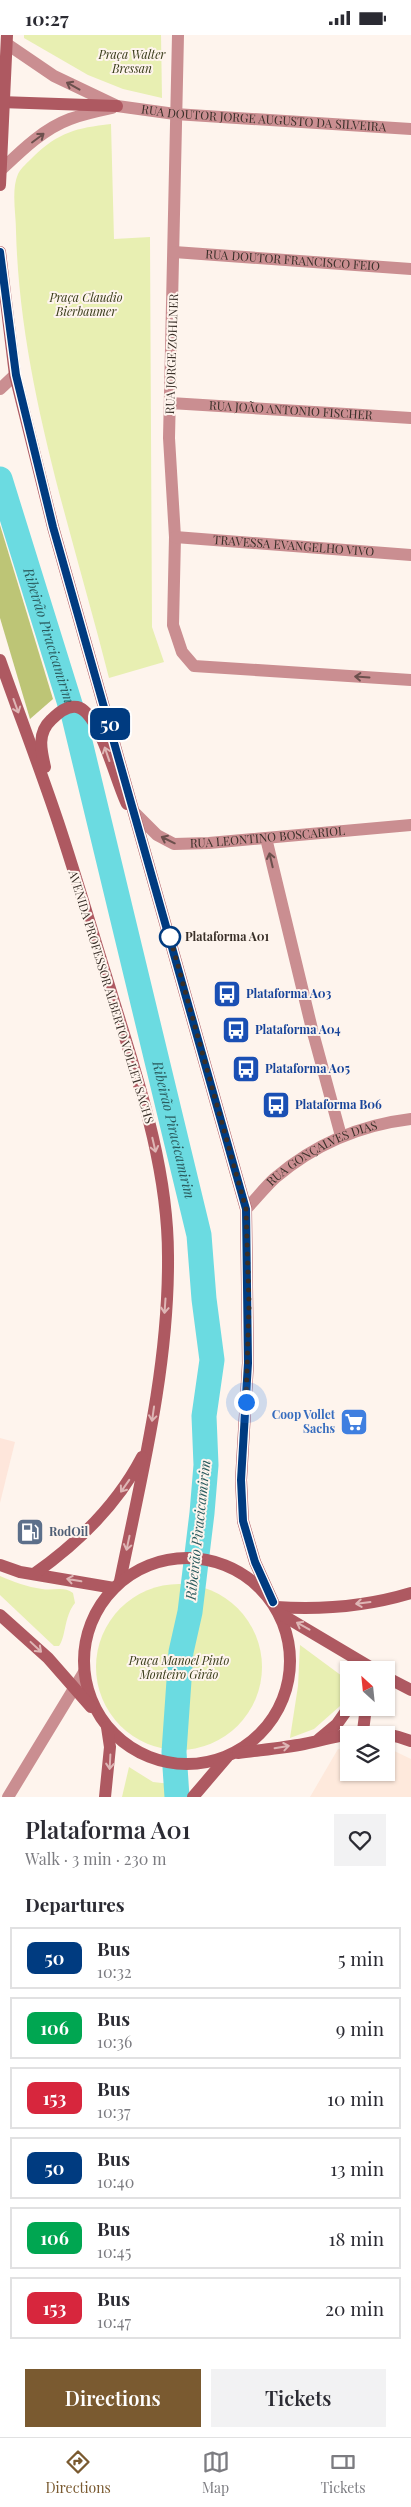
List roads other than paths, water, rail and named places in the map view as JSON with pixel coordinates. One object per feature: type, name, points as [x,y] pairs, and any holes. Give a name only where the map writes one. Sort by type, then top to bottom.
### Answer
[{"type":"main road","points":[[0,185],[7,40]]},
{"type":"main road","points":[[3,103],[117,106]]},
{"type":"main road","points":[[0,252],[16,375],[53,527],[246,1209],[248,1353],[241,1480],[243,1521],[255,1562],[288,1638],[291,1656],[286,1692],[274,1717],[263,1731],[231,1754],[193,1797]]},
{"type":"main road","name":"AVENIDA PROFESSOR ALBERTO VOLLET SACHS","points":[[0,660],[58,821],[130,1056],[162,1182],[167,1219],[168,1257],[163,1336],[149,1444],[117,1585]]},
{"type":"main road","points":[[58,821],[41,745],[46,725],[66,708],[78,707],[89,713],[97,726],[118,788],[127,805],[135,813]]},
{"type":"main road","points":[[34,1574],[69,1548],[101,1517],[128,1482],[149,1444]]},
{"type":"main road","points":[[105,1797],[110,1747],[106,1725],[91,1699],[84,1672],[84,1652],[90,1627],[101,1604],[117,1585],[156,1563],[181,1558],[206,1559],[242,1573],[259,1586],[276,1607],[324,1638],[350,1661]]},
{"type":"main road","points":[[0,1565],[34,1574],[117,1585]]},
{"type":"main road","points":[[276,1607],[325,1608],[371,1602],[411,1593]]},
{"type":"main road","points":[[0,1615],[48,1658],[106,1725],[130,1747],[167,1762],[194,1764],[231,1754],[340,1736]]},
{"type":"main road","points":[[395,1682],[411,1690]]},
{"type":"main road","points":[[318,1741],[337,1724],[343,1716]]},
{"type":"main road","points":[[395,1736],[411,1741]]},
{"type":"street","name":"RUA JORGE ZOHLNER","points":[[178,35],[169,437],[175,537],[173,625],[182,652],[194,666],[411,680]]},
{"type":"street","name":"RUA DOUTOR JORGE AUGUSTO DA SILVEIRA","points":[[7,40],[54,76],[117,106],[175,114],[411,129]]},
{"type":"street","name":"RUA DOUTOR JORGE AUGUSTO DA SILVEIRA","points":[[1,170],[21,151],[49,130],[70,119],[117,106]]},
{"type":"street","name":"RUA DOUTOR FRANCISCO FEIO","points":[[174,252],[411,269]]},
{"type":"street","points":[[1,389],[16,375]]},
{"type":"street","name":"RUA JOÃO ANTONIO FISCHER","points":[[170,403],[411,419]]},
{"type":"street","name":"TRAVESSA EVANGELHO VIVO","points":[[175,537],[411,555]]},
{"type":"street","name":"RUA LEONTINO BOSCARIOL","points":[[135,813],[158,835],[174,844],[209,843],[411,825]]},
{"type":"street","points":[[266,838],[312,1029],[341,1136]]},
{"type":"street","name":"RUA GONÇALVES DIAS","points":[[246,1209],[275,1178],[341,1136],[363,1127],[411,1119]]},
{"type":"street","points":[[8,1797],[84,1672]]},
{"type":"waterway","name":"Ribeirão Piracicamirim","points":[[0,479],[74,717],[199,1235],[204,1299],[212,1360],[204,1416],[206,1465],[202,1513],[190,1612],[181,1652],[174,1752],[177,1797]]},
{"type":"place","name":"Plataforma A01","points":[[170,937]]},
{"type":"place","name":"Plataforma A03","points":[[227,994]]},
{"type":"place","name":"Plataforma A04","points":[[236,1030]]},
{"type":"place","name":"Plataforma A05","points":[[246,1069]]},
{"type":"place","name":"Plataforma B06","points":[[276,1105]]},
{"type":"place","name":"Coop Vollet Sachs","points":[[354,1422]]},
{"type":"place","name":"RodOil","points":[[30,1532]]},
{"type":"park label","name":"Praça Walter Bressan","points":[[132,62]]},
{"type":"park label","name":"Praça Claudio Bierbaumer","points":[[86,305]]},
{"type":"park label","name":"Praça Manoel Pinto Monteiro Girão","points":[[179,1668]]}]
